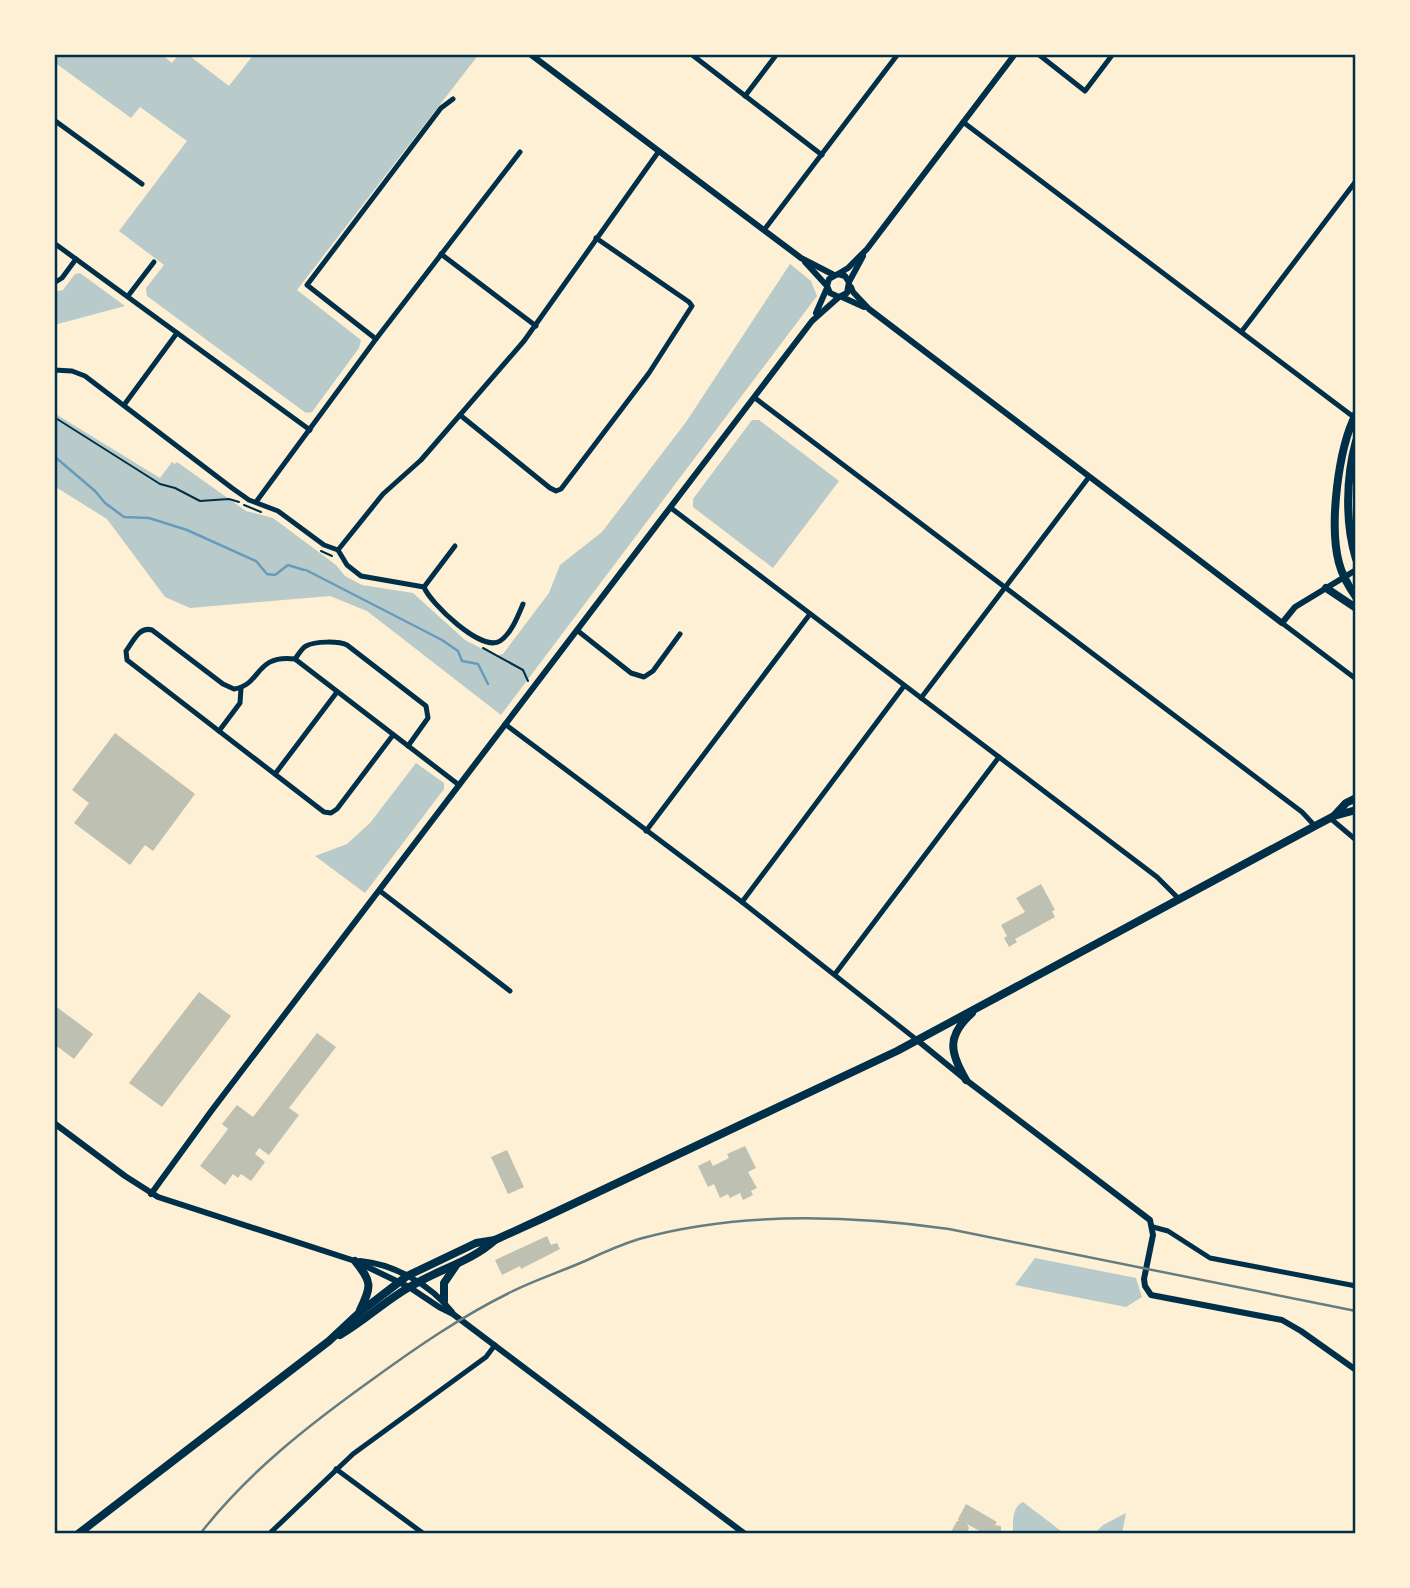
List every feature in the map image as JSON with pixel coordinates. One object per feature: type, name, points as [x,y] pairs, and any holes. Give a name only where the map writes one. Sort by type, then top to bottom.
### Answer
[{"type":"highway","points":[[1355,416],[1340,463],[1335,529],[1336,550],[1345,577],[1356,597]]},
{"type":"highway","points":[[1356,441],[1351,461],[1350,529],[1356,559]]},
{"type":"highway","points":[[1326,589],[1356,608]]},
{"type":"highway","points":[[1332,817],[1346,803],[1356,798]]},
{"type":"highway","points":[[329,1341],[359,1324],[413,1284],[482,1251],[495,1240],[806,1095],[917,1040],[1332,817],[1356,810]]},
{"type":"highway","points":[[966,1080],[955,1062],[952,1043],[965,1019],[982,1004]]},
{"type":"highway","points":[[78,1534],[329,1341],[359,1313],[407,1276],[476,1243],[495,1240]]},
{"type":"highway","points":[[355,1261],[369,1282],[369,1290],[359,1313]]},
{"type":"highway","points":[[444,1301],[444,1283],[459,1262]]},
{"type":"street","points":[[530,54],[801,258],[830,293],[869,309]]},
{"type":"street","points":[[691,54],[822,155]]},
{"type":"street","points":[[745,96],[776,54]]},
{"type":"street","points":[[764,230],[898,54]]},
{"type":"street","points":[[151,1194],[184,1147],[755,398],[812,321],[829,279],[848,268],[867,248],[1015,54]]},
{"type":"street","points":[[1038,54],[1085,91],[1112,54]]},
{"type":"street","points":[[376,339],[307,285],[442,108],[453,99]]},
{"type":"street","points":[[54,120],[142,184]]},
{"type":"street","points":[[963,122],[1355,416]]},
{"type":"street","points":[[338,550],[383,494],[421,460],[536,326],[659,151]]},
{"type":"street","points":[[256,502],[376,339],[520,152]]},
{"type":"street","points":[[1242,331],[1356,181]]},
{"type":"street","points":[[460,415],[551,488],[556,491],[561,489],[649,373],[692,306],[596,238]]},
{"type":"street","points":[[54,243],[310,430]]},
{"type":"street","points":[[812,321],[849,291],[850,283],[867,248]]},
{"type":"street","points":[[441,254],[536,326]]},
{"type":"street","points":[[801,258],[837,275],[845,276],[853,292],[869,309],[1356,679]]},
{"type":"street","points":[[54,283],[62,278],[76,259]]},
{"type":"street","points":[[128,296],[154,262]]},
{"type":"street","points":[[124,405],[177,332]]},
{"type":"street","points":[[54,370],[72,371],[85,376],[232,488],[278,511],[324,545],[338,550],[347,565],[361,576],[424,587]]},
{"type":"street","points":[[755,398],[1302,812],[1315,826]]},
{"type":"street","points":[[921,698],[1089,477]]},
{"type":"street","points":[[671,508],[1157,877],[1179,899]]},
{"type":"street","points":[[424,587],[455,546]]},
{"type":"street","points":[[1282,623],[1296,607],[1356,570]]},
{"type":"street","points":[[424,587],[432,601],[471,635],[491,643],[500,641],[517,619],[523,604]]},
{"type":"street","points":[[646,831],[810,614]]},
{"type":"street","points":[[393,734],[337,809],[331,813],[324,812],[127,660],[126,651],[141,630],[152,630],[223,684],[234,689],[249,683],[268,662],[295,659],[337,692],[393,734],[459,785]]},
{"type":"street","points":[[578,631],[631,673],[644,677],[653,671],[680,634]]},
{"type":"street","points":[[295,659],[306,646],[312,644],[347,645],[426,706],[428,718],[408,746]]},
{"type":"street","points":[[742,902],[904,686]]},
{"type":"street","points":[[219,731],[240,703],[241,688]]},
{"type":"street","points":[[275,774],[337,692]]},
{"type":"street","points":[[505,724],[835,974],[966,1080],[1144,1214],[1153,1227],[1168,1231],[1210,1258],[1356,1286]]},
{"type":"street","points":[[835,974],[999,757]]},
{"type":"street","points":[[1332,817],[1356,840]]},
{"type":"street","points":[[380,891],[510,990]]},
{"type":"street","points":[[54,1123],[151,1194],[168,1202],[355,1261],[399,1282],[413,1284],[444,1301],[453,1314]]},
{"type":"street","points":[[1153,1227],[1144,1279],[1147,1291],[1156,1297],[1282,1320],[1356,1370]]},
{"type":"street","points":[[355,1261],[374,1262],[407,1276],[439,1307],[495,1345],[745,1534]]},
{"type":"street","points":[[269,1534],[337,1469],[486,1357],[495,1345]]},
{"type":"street","points":[[337,1469],[424,1534]]},
{"type":"path","points":[[54,417],[160,484],[174,488],[194,500],[234,500],[252,510],[265,513]]},
{"type":"path","points":[[317,548],[336,558]]},
{"type":"path","points":[[480,646],[523,670],[528,681]]},
{"type":"shaded area","points":[[54,54],[161,54],[172,63],[179,54],[187,54],[229,86],[254,54],[479,54],[297,290],[361,340],[359,348],[312,412],[306,413],[147,296],[146,288],[164,265],[119,231],[187,141],[140,107],[131,118],[54,62]]},
{"type":"shaded area","points":[[790,264],[811,281],[817,296],[501,715],[367,611],[330,596],[190,608],[165,597],[107,519],[54,486],[54,413],[160,478],[172,462],[177,462],[246,511],[273,518],[336,565],[345,576],[362,585],[413,593],[465,640],[496,656],[503,654],[549,593],[560,565],[602,532],[686,422]]},
{"type":"shaded area","points":[[80,273],[125,306],[54,325],[54,292],[63,290],[75,274]]},
{"type":"shaded area","points":[[752,420],[759,420],[839,481],[773,568],[693,507],[693,499]]},
{"type":"shaded area","points":[[416,763],[444,783],[444,789],[365,893],[315,856],[347,844],[370,823]]},
{"type":"shaded area","points":[[1035,1258],[1136,1278],[1142,1297],[1126,1307],[1015,1285]]},
{"type":"shaded area","points":[[1023,1502],[1065,1534],[1016,1534],[1013,1531],[1014,1515],[1019,1504]]},
{"type":"shaded area","points":[[1126,1513],[1122,1534],[1094,1534],[1103,1525]]},
{"type":"building","points":[[115,733],[195,794],[153,851],[145,845],[130,865],[74,823],[89,803],[72,790]]},
{"type":"building","points":[[1041,884],[1055,910],[1052,911],[1055,917],[1015,939],[1017,942],[1009,947],[1001,925],[1025,912],[1016,898]]},
{"type":"building","points":[[199,992],[231,1016],[162,1107],[129,1083]]},
{"type":"building","points":[[54,1005],[93,1034],[74,1059],[54,1044]]},
{"type":"building","points":[[317,1033],[336,1047],[289,1108],[299,1115],[269,1155],[259,1148],[255,1154],[265,1162],[251,1181],[241,1174],[238,1178],[233,1174],[225,1185],[200,1166],[228,1129],[222,1124],[237,1105],[253,1117]]},
{"type":"building","points":[[745,1146],[756,1168],[748,1172],[757,1188],[751,1191],[753,1195],[743,1200],[740,1193],[730,1198],[728,1194],[720,1198],[714,1184],[708,1187],[698,1166],[710,1160],[713,1166],[729,1158],[727,1154]]},
{"type":"building","points":[[507,1150],[524,1187],[508,1194],[491,1157]]},
{"type":"building","points":[[547,1236],[551,1245],[557,1243],[560,1249],[521,1269],[520,1266],[502,1275],[495,1260]]},
{"type":"building","points":[[966,1504],[997,1522],[995,1525],[1001,1526],[1001,1531],[1006,1534],[985,1534],[967,1524],[969,1528],[966,1534],[950,1534]]},
{"type":"waterway","points":[[54,456],[124,517],[149,518],[187,530],[256,561],[267,574],[275,575],[288,565],[304,570]]},
{"type":"waterway","points":[[306,570],[442,640],[458,651],[462,661],[478,664],[488,684]]},
{"type":"railway","points":[[200,1534],[238,1490],[281,1450],[349,1396],[440,1332],[493,1301],[529,1284],[625,1244],[676,1230],[753,1220],[833,1219],[911,1224],[949,1229],[1356,1311]]}]
